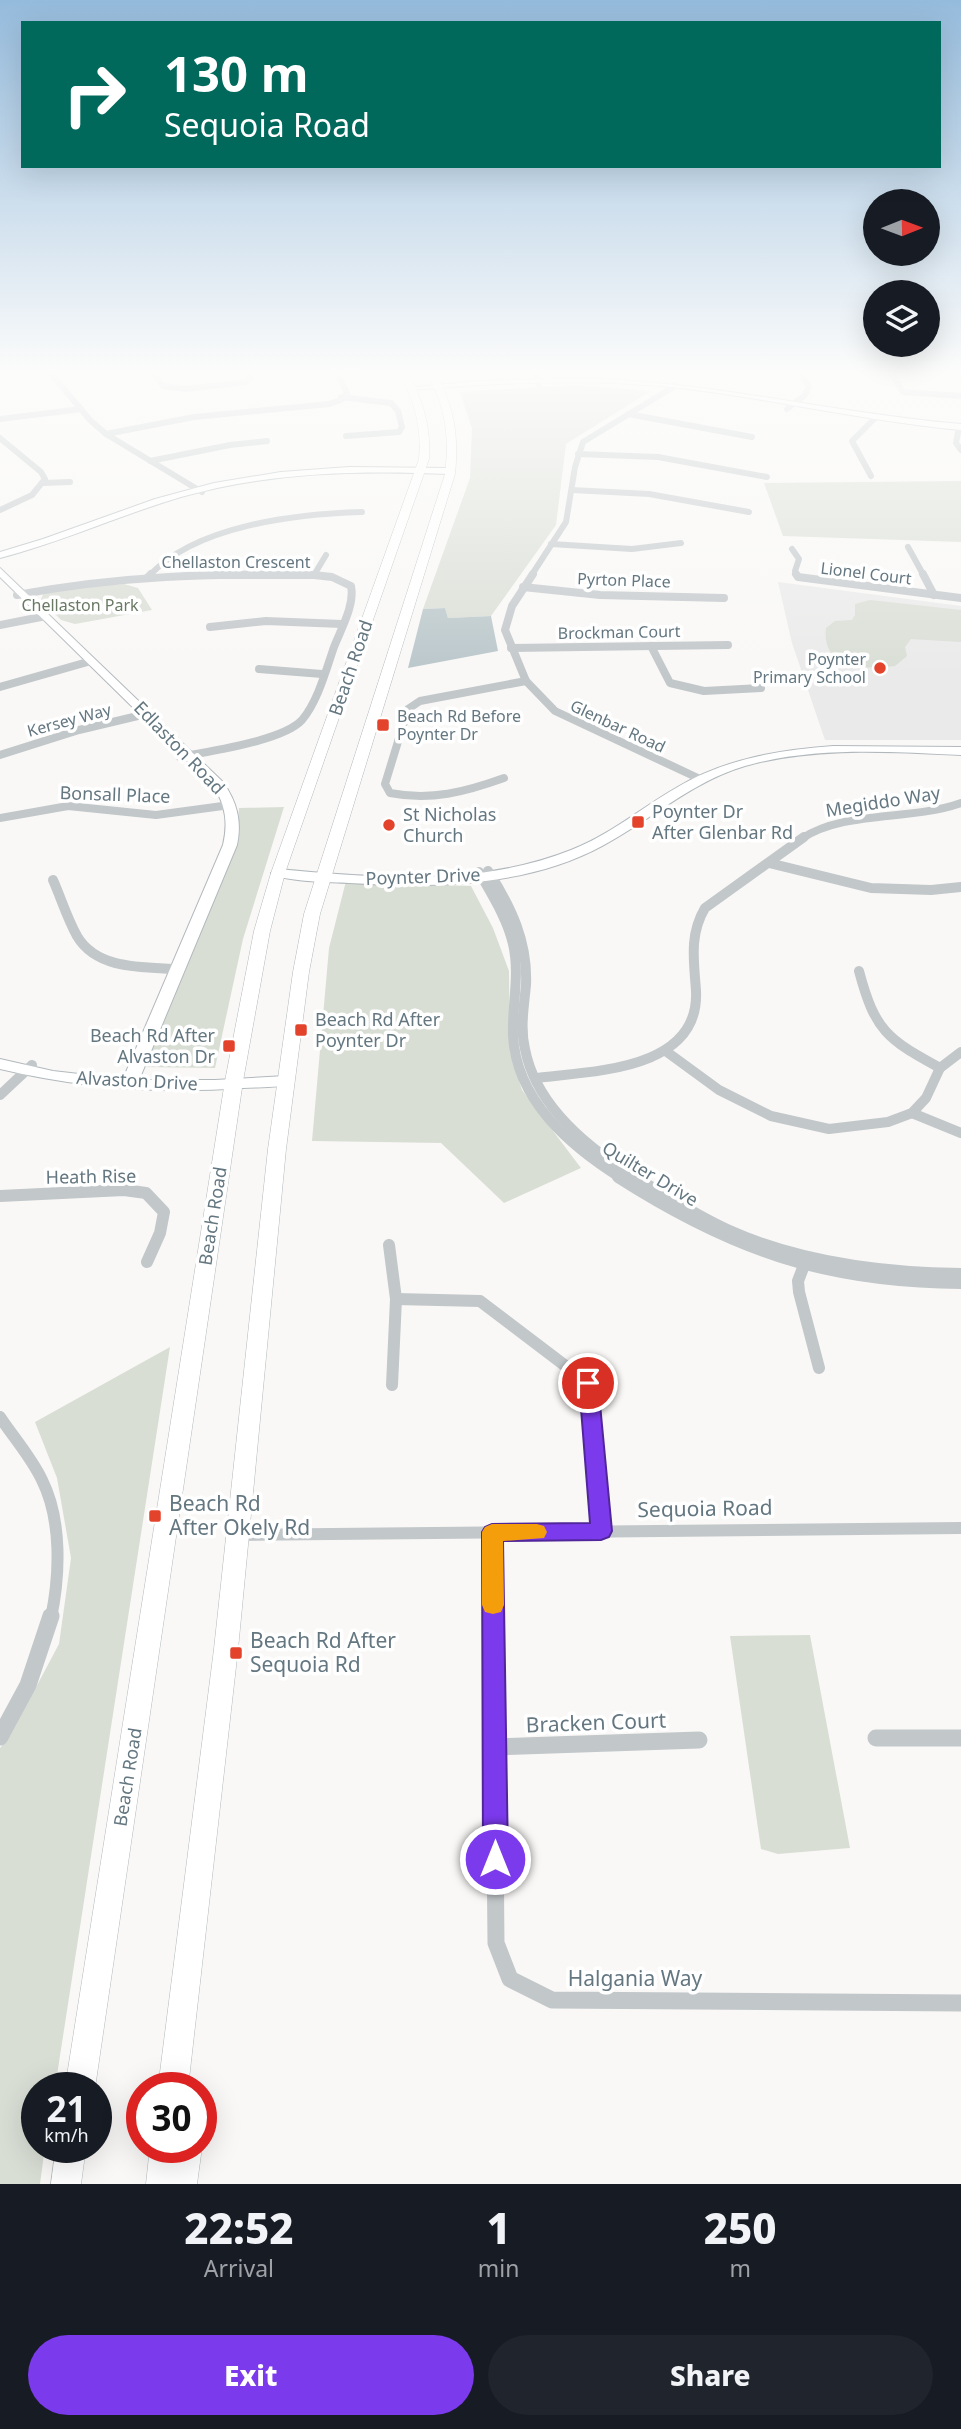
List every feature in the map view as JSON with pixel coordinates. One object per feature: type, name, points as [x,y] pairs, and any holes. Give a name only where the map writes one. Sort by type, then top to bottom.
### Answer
[{"type":"main road","name":"Beach Road","points":[[82,2072],[234,1081],[261,931],[420,473]]},
{"type":"main road","name":"Beach Road","points":[[176,2072],[239,1535],[286,1081],[302,962],[312,914],[450,473]]},
{"type":"main road","points":[[66,2184],[69,2163]]},
{"type":"main road","points":[[161,2184],[163,2163]]},
{"type":"main road","points":[[182,2184],[185,2163]]},
{"type":"street","points":[[0,510],[28,498],[43,483],[45,479],[42,473]]},
{"type":"street","points":[[171,473],[200,490]]},
{"type":"street","points":[[0,556],[50,545],[200,490],[320,474],[356,473]]},
{"type":"street","name":"Glenbar Road","points":[[575,473],[566,522],[512,606],[505,629],[510,648],[526,681],[555,711],[697,778]]},
{"type":"street","points":[[745,473],[767,477]]},
{"type":"street","points":[[43,483],[70,482]]},
{"type":"street","points":[[572,490],[649,494],[749,512]]},
{"type":"street","points":[[148,577],[153,568],[168,557],[247,527],[285,518],[362,512]]},
{"type":"street","points":[[551,544],[614,550],[653,550],[681,542]]},
{"type":"street","points":[[908,547],[934,595]]},
{"type":"street","name":"Lionel Court","points":[[792,549],[799,559],[795,571],[798,576],[961,598]]},
{"type":"street","points":[[314,575],[326,555]]},
{"type":"street","name":"Edlaston Road","points":[[0,571],[87,662],[185,756],[225,806],[221,844],[125,1080]]},
{"type":"street","name":"Chellaston Crescent","points":[[20,594],[86,581],[148,577],[314,575],[332,577],[353,590],[305,716],[299,723],[280,733],[185,756]]},
{"type":"street","name":"Edlaston Road","points":[[0,579],[20,594]]},
{"type":"street","name":"Pyrton Place","points":[[523,587],[600,595],[724,598]]},
{"type":"street","points":[[0,625],[42,616]]},
{"type":"street","points":[[210,627],[266,621],[342,624]]},
{"type":"street","name":"Brockman Court","points":[[510,648],[728,645]]},
{"type":"street","points":[[651,646],[670,683],[692,692],[720,693],[761,688]]},
{"type":"street","points":[[0,687],[87,662]]},
{"type":"street","points":[[259,669],[322,674]]},
{"type":"street","points":[[504,778],[454,796],[408,798],[390,793],[385,784],[408,709],[420,701],[526,681]]},
{"type":"street","name":"Kersey Way","points":[[0,755],[69,732],[142,715]]},
{"type":"street","name":"Poynter Drive","points":[[280,870],[428,881],[539,866],[597,844],[697,778],[750,762],[803,752],[848,749],[961,749]]},
{"type":"street","name":"Megiddo Way","points":[[667,1052],[688,1031],[694,1019],[696,992],[692,950],[695,922],[705,908],[818,828],[839,822],[906,818],[942,812],[961,803]]},
{"type":"street","name":"Bonsall Place","points":[[0,818],[68,806],[156,815],[225,806]]},
{"type":"street","points":[[769,863],[871,888],[932,890],[961,887]]},
{"type":"street","name":"Quilter Drive","points":[[485,874],[514,919],[526,953],[523,1038],[527,1059],[566,1124],[591,1149],[624,1171],[735,1234],[805,1261],[887,1271],[961,1274]]},
{"type":"street","name":"Quilter Drive","points":[[485,874],[515,953],[512,1028],[514,1049],[534,1099],[549,1121],[599,1167],[741,1245],[905,1282],[961,1283]]},
{"type":"street","points":[[53,880],[79,940],[96,957],[108,961],[172,968]]},
{"type":"street","points":[[859,971],[870,1013],[890,1040],[940,1068]]},
{"type":"street","points":[[537,1078],[622,1066],[667,1052],[719,1090],[771,1116],[829,1129],[888,1122],[912,1113],[926,1098],[940,1068],[961,1052]]},
{"type":"street","name":"Alvaston Drive","points":[[0,1056],[62,1077],[218,1084],[234,1081],[286,1081]]},
{"type":"street","name":"Alvaston Drive","points":[[0,1064],[29,1067]]},
{"type":"street","points":[[0,1095],[29,1067]]},
{"type":"street","points":[[912,1113],[961,1133]]},
{"type":"street","name":"Heath Rise","points":[[0,1196],[124,1190],[146,1193],[164,1212],[160,1233],[147,1262]]},
{"type":"street","points":[[389,1245],[396,1299],[392,1385]]},
{"type":"street","points":[[805,1261],[798,1281],[799,1292],[819,1368]]},
{"type":"street","points":[[396,1299],[480,1301],[588,1383],[601,1531]]},
{"type":"street","points":[[0,1417],[46,1489],[59,1545],[57,1583],[47,1640],[36,1669],[0,1737]]},
{"type":"street","name":"Sequoia Road","points":[[239,1535],[961,1528]]},
{"type":"street","name":"Halgania Way","points":[[492,1532],[496,1943],[510,1979],[552,2000],[961,2003]]},
{"type":"street","points":[[876,1738],[961,1738]]},
{"type":"street","name":"Bracken Court","points":[[494,1747],[699,1740]]},
{"type":"shaded area","name":"Poynter Primary School","points":[[778,582],[961,606],[961,740],[825,740],[792,643]]},
{"type":"shaded area","points":[[445,608],[448,618],[491,616],[498,651],[408,668],[423,609]]},
{"type":"green space","points":[[470,473],[562,473],[556,525],[491,616],[448,618],[445,608],[423,609]]},
{"type":"green space","points":[[961,481],[961,542],[783,536],[764,483]]},
{"type":"green space","name":"Chellaston Park","points":[[124,584],[138,588],[152,610],[75,624],[61,620],[41,600],[43,594],[65,587]]},
{"type":"green space","points":[[870,600],[961,610],[961,642],[911,639],[905,647],[907,656],[895,666],[871,668],[847,664],[830,652],[826,642],[826,628],[835,621],[852,620],[855,604]]},
{"type":"green space","points":[[284,807],[243,939],[215,1068],[142,1067],[237,838],[239,808]]},
{"type":"green space","points":[[346,881],[471,886],[493,928],[509,971],[510,1052],[522,1090],[581,1168],[504,1203],[441,1143],[312,1141],[329,948]]},
{"type":"green space","points":[[170,1347],[57,2072],[21,2072],[21,2163],[43,2163],[40,2184],[0,2184],[0,1748],[10,1736],[59,1644],[71,1558],[57,1478],[35,1422]]},
{"type":"green space","points":[[810,1635],[850,1848],[778,1854],[761,1849],[730,1636]]},
{"type":"slow traffic","points":[[493,1605],[492,1532],[537,1532]]},
{"type":"place","name":"Poynter Primary School","points":[[880,668]]},
{"type":"place","name":"Beach Rd Before Poynter Dr","points":[[383,725]]},
{"type":"place","name":"Poynter Dr After Glenbar Rd","points":[[638,822]]},
{"type":"place","name":"St Nicholas Church","points":[[389,825]]},
{"type":"place","name":"Beach Rd After Poynter Dr","points":[[301,1030]]},
{"type":"place","name":"Beach Rd After Alvaston Dr","points":[[229,1046]]},
{"type":"place","name":"Beach Rd After Okely Rd","points":[[155,1516]]},
{"type":"place","name":"Beach Rd After Sequoia Rd","points":[[236,1653]]},
{"type":"route","points":[[495,1859],[492,1532],[601,1531],[588,1383]]}]
